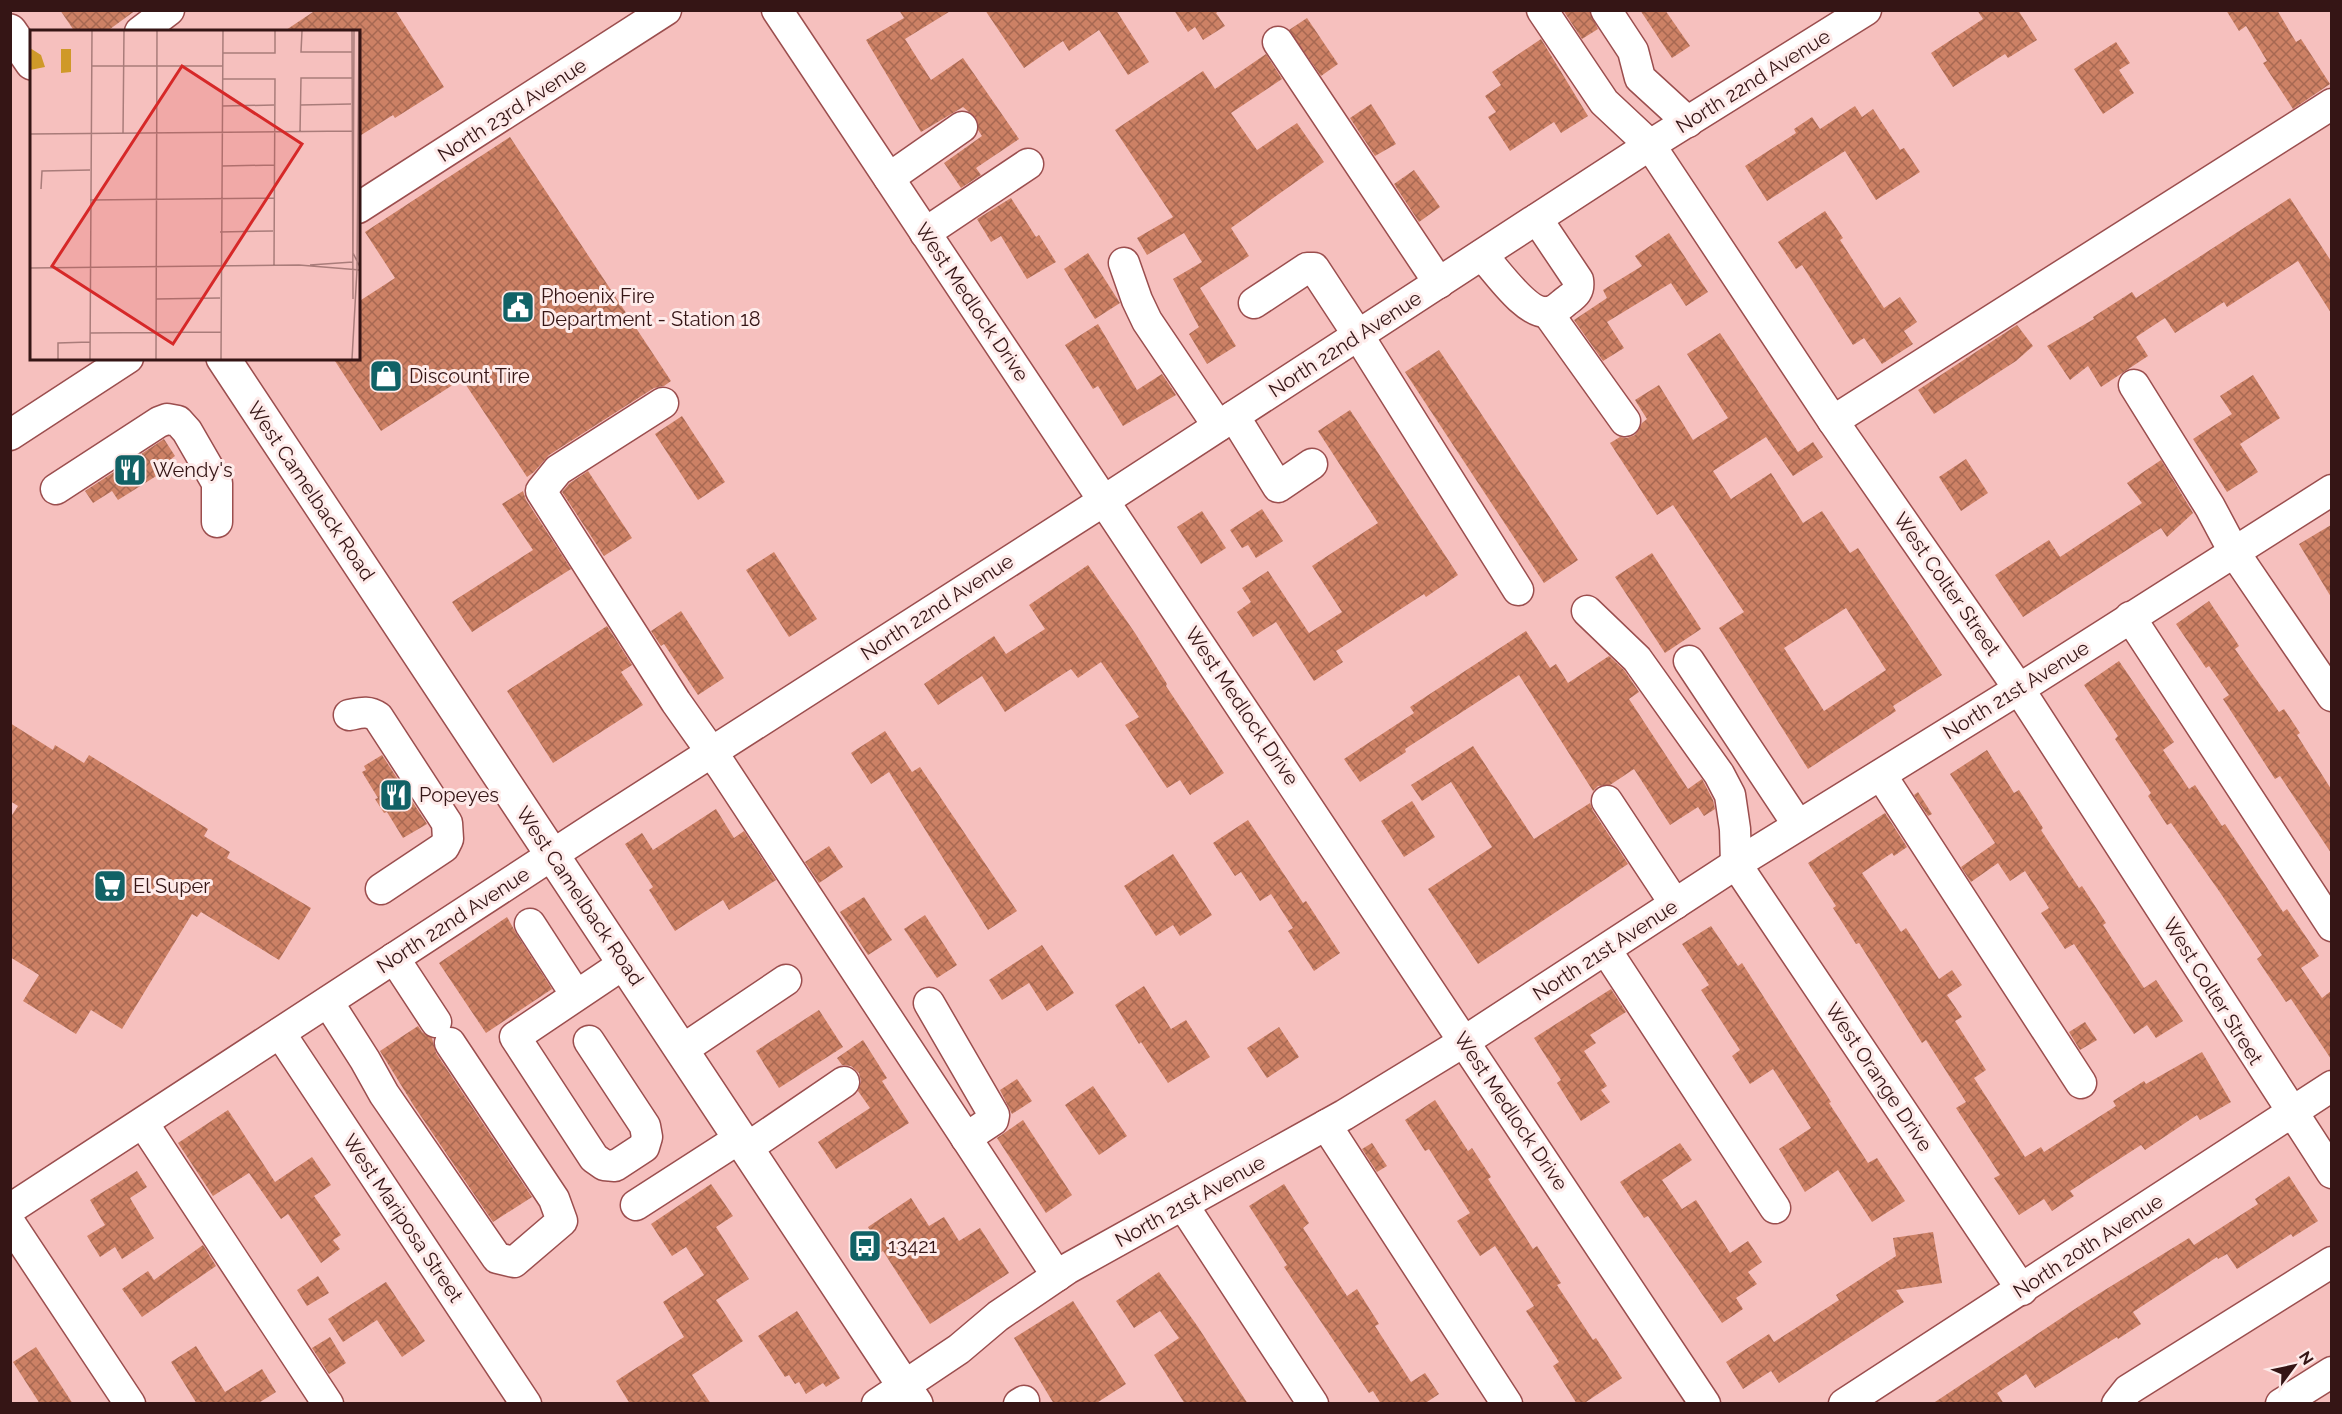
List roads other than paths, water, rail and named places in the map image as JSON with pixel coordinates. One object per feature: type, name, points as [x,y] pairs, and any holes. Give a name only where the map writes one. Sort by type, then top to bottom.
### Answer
[{"type":"main road","points":[[10,31],[30,60]]},
{"type":"main road","name":"West Camelback Road","points":[[224,360],[910,1394]]},
{"type":"street","points":[[143,30],[169,10]]},
{"type":"street","name":"North 23rd Avenue","points":[[360,207],[666,10]]},
{"type":"street","name":"West Medlock Drive","points":[[777,10],[1705,1404]]},
{"type":"street","name":"West Colter Street","points":[[1542,10],[1604,102],[1650,145],[1833,421],[2019,689],[2290,1113],[2331,1173]]},
{"type":"street","points":[[1606,10],[1633,51],[1640,78],[1688,122]]},
{"type":"street","name":"North 22nd Avenue","points":[[10,1209],[552,855],[1105,500],[1650,145],[1866,10]]},
{"type":"street","points":[[1278,42],[1439,283]]},
{"type":"street","points":[[1833,421],[2331,104]]},
{"type":"street","points":[[889,178],[962,127]]},
{"type":"street","points":[[925,233],[1028,164]]},
{"type":"street","points":[[1482,255],[1526,304],[1536,311],[1555,310],[1577,293],[1578,280],[1537,219]]},
{"type":"street","points":[[1124,263],[1147,321],[1278,487],[1312,464]]},
{"type":"street","points":[[1254,303],[1308,268],[1314,268],[1518,590]]},
{"type":"street","points":[[1547,312],[1625,421]]},
{"type":"street","points":[[10,435],[125,360]]},
{"type":"street","points":[[2134,385],[2210,507],[2234,552],[2331,696]]},
{"type":"street","points":[[663,403],[558,470],[542,491],[676,702],[712,752],[1057,1276]]},
{"type":"street","points":[[57,489],[159,422],[167,419],[178,421],[187,431],[217,483],[217,522]]},
{"type":"street","name":"North 21st Avenue","points":[[877,1404],[910,1394],[998,1316],[1057,1276],[1129,1233],[1326,1125],[1465,1041],[1736,864],[2019,689],[2331,490]]},
{"type":"street","points":[[1587,611],[1637,659],[1719,774],[1730,795],[1735,829],[1736,864]]},
{"type":"street","points":[[2130,617],[2331,926]]},
{"type":"street","points":[[1689,661],[1798,825]]},
{"type":"street","points":[[349,715],[372,712],[378,717],[447,823],[449,831],[444,848],[381,889]]},
{"type":"street","points":[[1881,775],[2081,1083]]},
{"type":"street","points":[[1607,801],[1675,904]]},
{"type":"street","name":"West Orange Drive","points":[[1736,864],[2022,1290]]},
{"type":"street","points":[[530,924],[576,996]]},
{"type":"street","points":[[1606,950],[1775,1208]]},
{"type":"street","points":[[328,1002],[384,1094],[497,1258],[514,1262],[562,1221],[554,1199],[394,958]]},
{"type":"street","points":[[589,1041],[645,1126],[647,1137],[644,1148],[615,1166],[604,1165],[594,1158],[515,1037],[625,963]]},
{"type":"street","points":[[682,1050],[786,980]]},
{"type":"street","points":[[929,1003],[994,1115],[993,1120],[966,1138]]},
{"type":"street","name":"West Mariposa Street","points":[[280,1033],[526,1404]]},
{"type":"street","points":[[636,1205],[844,1082]]},
{"type":"street","name":"North 20th Avenue","points":[[1845,1404],[2331,1086]]},
{"type":"street","points":[[143,1122],[328,1404]]},
{"type":"street","points":[[1326,1125],[1506,1404]]},
{"type":"street","points":[[1183,1205],[1313,1404]]},
{"type":"street","points":[[10,1223],[130,1404]]},
{"type":"street","points":[[2116,1404],[2128,1390],[2331,1262]]},
{"type":"street","points":[[2281,1404],[2331,1372]]},
{"type":"place","name":"Phoenix Fire Department - Station 18","points":[[518,307]]},
{"type":"place","name":"Discount Tire","points":[[386,376]]},
{"type":"place","name":"Wendy's","points":[[130,470]]},
{"type":"place","name":"Popeyes","points":[[396,795]]},
{"type":"place","name":"El Super","points":[[110,886]]},
{"type":"place","name":"13421","points":[[865,1246]]}]
